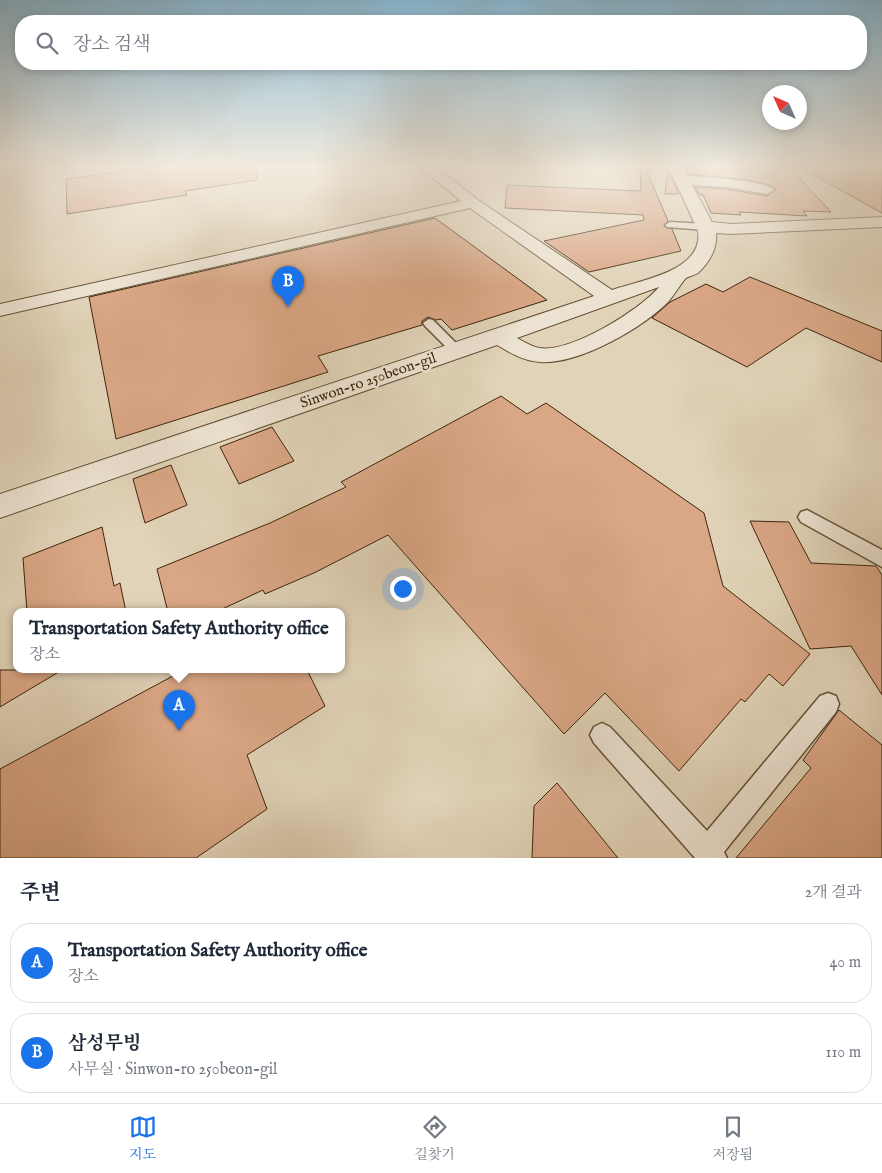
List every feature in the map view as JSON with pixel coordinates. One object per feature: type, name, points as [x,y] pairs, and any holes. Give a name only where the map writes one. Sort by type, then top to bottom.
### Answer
[{"type":"street","points":[[0,310],[456,207]]},
{"type":"street","points":[[480,207],[610,298]]},
{"type":"street","points":[[696,207],[706,227],[731,229],[882,222]]},
{"type":"street","name":"Sinwon-ro 250beon-gil","points":[[0,506],[678,275],[697,264],[706,248],[708,238],[706,227]]},
{"type":"street","points":[[498,337],[539,355],[558,354],[600,338],[659,298],[678,275]]},
{"type":"lane","points":[[670,225],[706,227]]},
{"type":"lane","points":[[429,323],[456,350]]},
{"type":"lane","points":[[807,516],[882,559]]},
{"type":"lane","points":[[602,736],[710,855],[828,704]]},
{"type":"building","points":[[67,207],[111,207],[67,214]]},
{"type":"building","points":[[662,207],[668,221],[664,226],[672,229],[681,251],[589,272],[544,241],[644,220],[643,215],[505,208]]},
{"type":"building","points":[[708,207],[826,207],[831,212],[803,211],[807,216],[739,212],[741,215],[711,213]]},
{"type":"building","points":[[871,207],[882,207],[882,213]]},
{"type":"building","points":[[435,218],[547,300],[452,330],[441,319],[436,320],[428,317],[422,321],[422,325],[318,356],[328,372],[116,439],[89,297]]},
{"type":"building","points":[[750,277],[882,331],[882,362],[806,328],[747,367],[652,318],[670,302],[706,284],[723,292]]},
{"type":"building","points":[[501,396],[527,414],[546,403],[704,513],[723,586],[810,654],[783,686],[769,674],[745,702],[741,699],[679,771],[605,693],[564,734],[388,535],[316,572],[265,594],[263,590],[225,608],[167,608],[157,569],[270,523],[346,487],[341,482]]},
{"type":"building","points":[[272,427],[294,461],[239,484],[220,447]]},
{"type":"building","points":[[171,465],[187,505],[145,523],[133,479]]},
{"type":"building","points":[[750,521],[789,522],[811,563],[876,566],[882,575],[882,695],[851,646],[810,649]]},
{"type":"building","points":[[102,527],[114,586],[120,583],[125,608],[27,608],[23,558]]},
{"type":"building","points":[[0,670],[13,670],[13,673],[57,673],[0,707]]},
{"type":"building","points":[[178,673],[308,673],[325,706],[247,755],[267,809],[196,858],[0,858],[0,769]]},
{"type":"building","points":[[839,710],[882,745],[882,858],[736,858],[811,768],[803,760]]},
{"type":"building","points":[[557,783],[618,858],[532,858],[534,806]]},
{"type":"place","name":"삼성무빙","points":[[288,307]]},
{"type":"place","name":"Transportation Safety Authority office","points":[[179,731]]}]
